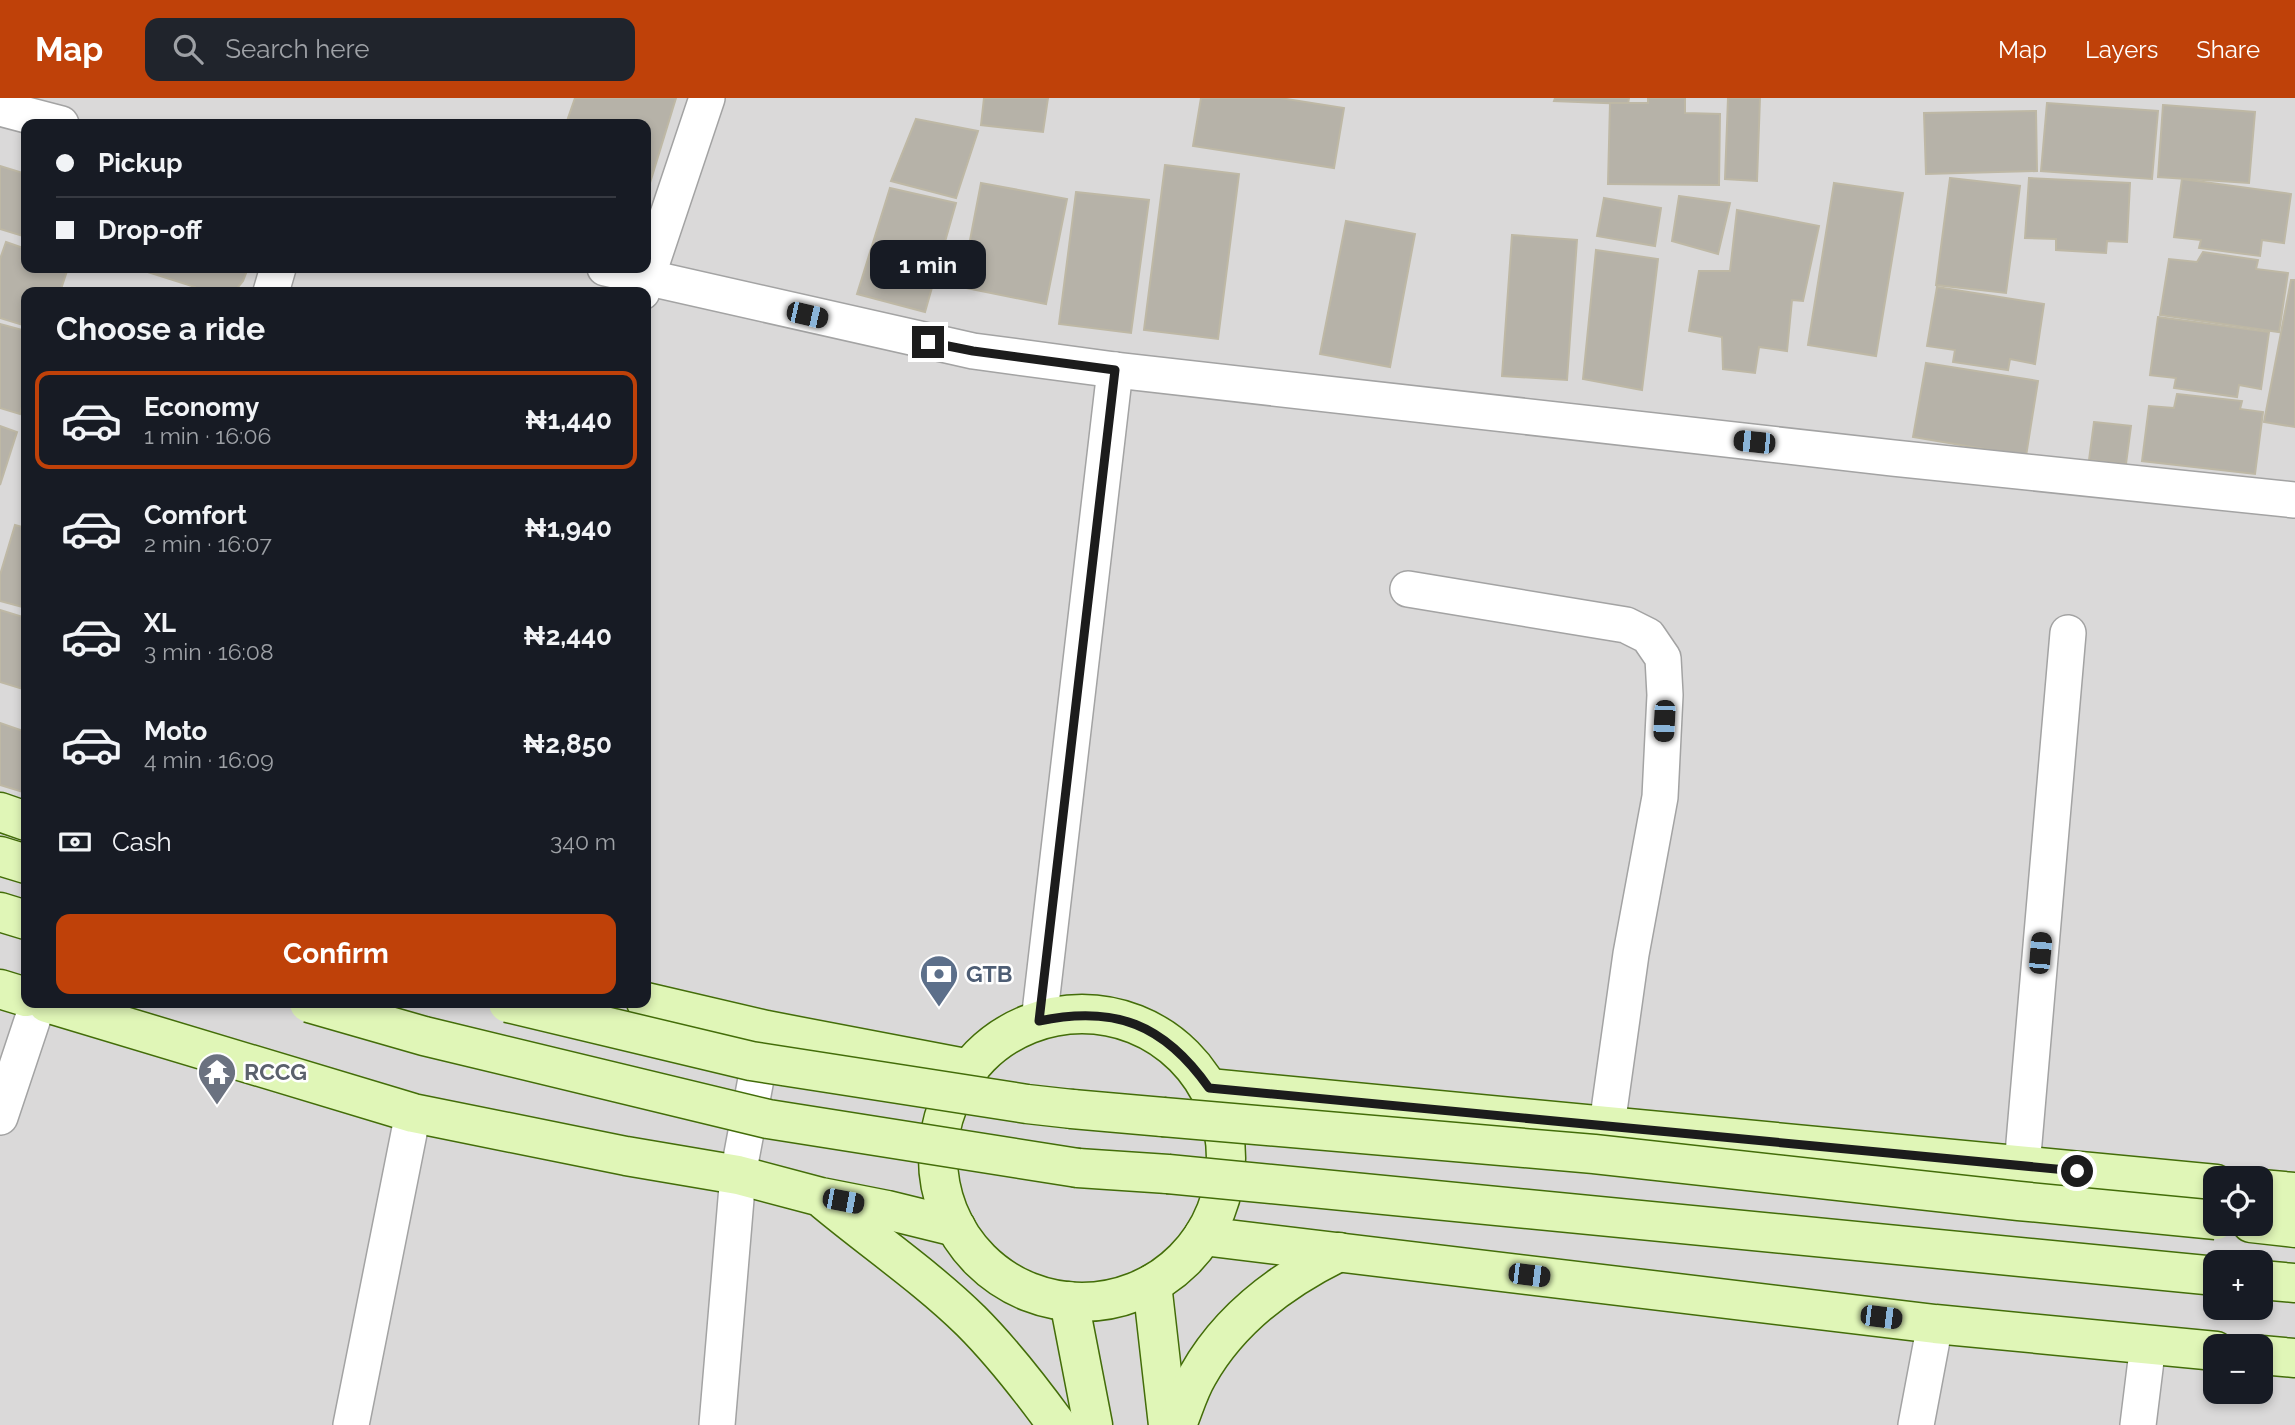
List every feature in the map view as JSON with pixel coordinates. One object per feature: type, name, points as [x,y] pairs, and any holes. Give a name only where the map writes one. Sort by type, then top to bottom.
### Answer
[{"type":"main road","points":[[0,812],[21,819]]},
{"type":"main road","points":[[0,856],[21,862]]},
{"type":"main road","points":[[0,912],[21,918]]},
{"type":"main road","points":[[0,989],[21,995]]},
{"type":"main road","points":[[651,1003],[766,1030],[970,1069]]},
{"type":"main road","points":[[64,1008],[413,1113],[626,1156],[738,1175],[821,1197],[956,1227]]},
{"type":"main road","points":[[326,1008],[424,1036],[768,1119],[1078,1168],[1181,1175],[2203,1275]]},
{"type":"main road","points":[[529,1008],[751,1061],[1027,1104],[1594,1154],[2203,1219]]},
{"type":"main road","points":[[1067,1015],[1095,1015],[1123,1020],[1149,1030],[1193,1065],[1209,1088],[1220,1114],[1226,1142],[1226,1170],[1221,1197],[1210,1224],[1194,1248],[1175,1268],[1152,1284],[1125,1295],[1069,1301],[1042,1297],[1016,1285],[992,1271],[972,1251],[956,1227],[945,1202],[939,1146],[944,1118],[954,1092],[970,1069],[990,1049],[1013,1032],[1039,1021],[1067,1015]]},
{"type":"main road","points":[[1209,1088],[2203,1183]]},
{"type":"main road","points":[[2273,1190],[2295,1192]]},
{"type":"main road","points":[[821,1197],[918,1275],[970,1320],[1018,1371],[1081,1422]]},
{"type":"main road","points":[[2273,1226],[2295,1228]]},
{"type":"main road","points":[[1203,1236],[1935,1324],[2203,1349]]},
{"type":"main road","points":[[1170,1416],[1207,1360],[1246,1312],[1268,1294],[1339,1252]]},
{"type":"main road","points":[[2273,1281],[2295,1283]]},
{"type":"main road","points":[[1152,1284],[1170,1416]]},
{"type":"main road","points":[[1069,1301],[1081,1422]]},
{"type":"main road","points":[[2273,1356],[2295,1358]]},
{"type":"street","points":[[651,264],[707,98]]},
{"type":"street","points":[[0,108],[42,119]]},
{"type":"street","points":[[616,273],[644,285],[973,351],[1115,370],[1893,458],[2295,500]]},
{"type":"street","points":[[1039,1021],[1115,370]]},
{"type":"street","points":[[1408,589],[1626,625],[1647,636],[1663,658],[1665,695],[1660,797],[1631,954],[1607,1125]]},
{"type":"street","points":[[2022,1166],[2068,634]]},
{"type":"street","points":[[0,1117],[36,1008]]},
{"type":"street","points":[[717,1425],[738,1175],[766,1030]]},
{"type":"street","points":[[351,1425],[413,1113]]},
{"type":"street","points":[[1916,1425],[1935,1324]]},
{"type":"street","points":[[2138,1425],[2148,1344]]},
{"type":"shaded area","points":[[0,98],[2295,98],[2295,1425],[0,1425]]},
{"type":"building","points":[[575,98],[676,98],[651,180],[651,119],[568,119]]},
{"type":"building","points":[[984,98],[1048,98],[1043,132],[981,125]]},
{"type":"building","points":[[1201,98],[1280,98],[1344,108],[1334,168],[1193,146]]},
{"type":"building","points":[[1555,98],[1629,98],[1628,104],[1554,101]]},
{"type":"building","points":[[1648,98],[1685,98],[1685,113],[1720,114],[1719,185],[1608,184],[1610,103],[1648,103]]},
{"type":"building","points":[[1728,98],[1760,98],[1757,181],[1725,179]]},
{"type":"building","points":[[2047,103],[2158,111],[2152,179],[2041,171]]},
{"type":"building","points":[[2163,105],[2255,112],[2249,183],[2158,177]]},
{"type":"building","points":[[2036,111],[2037,171],[1926,174],[1924,113]]},
{"type":"building","points":[[916,119],[978,131],[956,198],[891,181]]},
{"type":"building","points":[[1165,165],[1239,174],[1218,339],[1144,330]]},
{"type":"building","points":[[0,166],[21,172],[21,235],[0,229]]},
{"type":"building","points":[[1950,178],[2020,186],[2006,293],[1936,285]]},
{"type":"building","points":[[2029,178],[2130,183],[2127,242],[2107,241],[2106,253],[2056,250],[2056,239],[2025,238]]},
{"type":"building","points":[[2182,179],[2291,194],[2284,243],[2262,240],[2260,256],[2199,248],[2201,240],[2174,237]]},
{"type":"building","points":[[981,183],[1067,199],[1046,304],[961,287]]},
{"type":"building","points":[[1834,183],[1903,193],[1876,356],[1808,345]]},
{"type":"building","points":[[890,188],[956,203],[925,312],[857,294]]},
{"type":"building","points":[[1076,192],[1149,200],[1131,333],[1059,324]]},
{"type":"building","points":[[1679,196],[1730,203],[1718,254],[1672,241]]},
{"type":"building","points":[[1604,198],[1661,208],[1655,246],[1597,236]]},
{"type":"building","points":[[1737,210],[1819,226],[1803,301],[1792,300],[1787,351],[1759,347],[1755,373],[1723,369],[1722,337],[1689,331],[1699,271],[1730,271]]},
{"type":"building","points":[[1346,221],[1415,234],[1390,367],[1320,354]]},
{"type":"building","points":[[1512,235],[1577,240],[1567,380],[1502,376]]},
{"type":"building","points":[[6,242],[21,247],[21,273],[66,273],[62,287],[21,287],[21,324],[0,318],[0,259]]},
{"type":"building","points":[[1596,250],[1658,259],[1642,390],[1583,379]]},
{"type":"building","points":[[2203,252],[2258,260],[2256,269],[2288,273],[2279,332],[2160,315],[2169,259],[2197,262]]},
{"type":"building","points":[[151,273],[246,273],[238,287],[195,287]]},
{"type":"building","points":[[2291,280],[2295,280],[2295,427],[2264,422]]},
{"type":"building","points":[[1937,287],[2044,304],[2035,364],[2010,359],[2008,370],[1953,362],[1955,350],[1927,346]]},
{"type":"building","points":[[2158,317],[2269,332],[2261,389],[2239,385],[2237,397],[2174,388],[2176,378],[2150,375]]},
{"type":"building","points":[[0,324],[21,330],[21,410],[20,414],[0,408]]},
{"type":"building","points":[[1926,363],[2038,381],[2026,456],[1913,437]]},
{"type":"building","points":[[2177,394],[2242,401],[2240,409],[2263,412],[2255,474],[2142,461],[2149,406],[2174,408]]},
{"type":"building","points":[[2094,422],[2131,426],[2126,464],[2089,460]]},
{"type":"building","points":[[0,426],[17,432],[0,485]]},
{"type":"building","points":[[15,525],[21,527],[21,607],[0,601],[0,575]]},
{"type":"building","points":[[0,610],[21,616],[21,688],[0,682]]},
{"type":"building","points":[[0,723],[21,730],[21,791],[0,785]]},
{"type":"place","name":"GTB","points":[[939,1008]]},
{"type":"place","name":"RCCG","points":[[217,1106]]},
{"type":"route","points":[[928,342],[973,351],[1115,370],[1039,1021],[1067,1015],[1095,1015],[1123,1020],[1149,1030],[1183,1055],[1209,1088],[2077,1171]]}]
